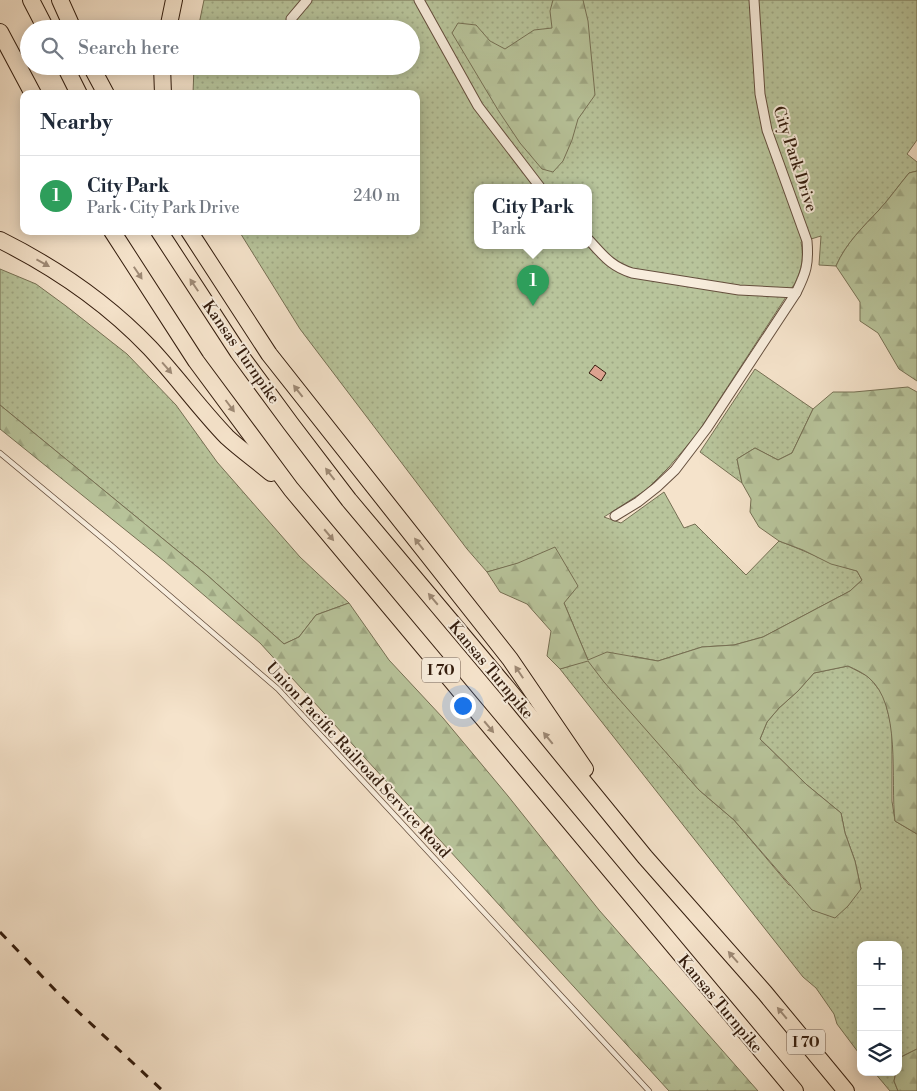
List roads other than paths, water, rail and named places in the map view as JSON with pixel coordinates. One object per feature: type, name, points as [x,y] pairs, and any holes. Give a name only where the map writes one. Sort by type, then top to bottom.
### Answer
[{"type":"highway","points":[[31,0],[41,20]]},
{"type":"highway","points":[[60,0],[69,20]]},
{"type":"highway","points":[[170,20],[174,0]]},
{"type":"highway","points":[[0,32],[20,70]]},
{"type":"highway","points":[[23,75],[31,90]]},
{"type":"highway","points":[[70,75],[77,90]]},
{"type":"highway","points":[[95,75],[104,90]]},
{"type":"highway","points":[[162,75],[163,90]]},
{"type":"highway","name":"Kansas Turnpike","points":[[115,235],[196,361],[291,489],[795,1091]]},
{"type":"highway","name":"Kansas Turnpike","points":[[162,235],[238,352],[349,500],[507,688],[645,857],[765,993],[846,1091]]},
{"type":"highway","points":[[191,235],[269,354],[510,658],[645,857]]},
{"type":"highway","points":[[197,235],[204,256]]},
{"type":"highway","points":[[0,240],[50,267],[80,287],[109,310],[150,348],[228,438],[291,489]]},
{"type":"street","points":[[292,19],[307,0]]},
{"type":"street","points":[[419,0],[478,106],[538,184]]},
{"type":"street","name":"City Park Drive","points":[[615,516],[651,492],[675,470],[707,428],[796,294],[805,275],[809,260],[807,241],[767,130],[760,94],[754,0]]},
{"type":"street","points":[[592,243],[618,269],[632,273],[739,290],[796,294]]},
{"type":"lane","name":"Union Pacific Railroad Service Road","points":[[0,453],[278,689],[649,1091]]},
{"type":"railway","points":[[0,932],[57,992],[163,1091]]},
{"type":"place","name":"City Park","points":[[533,306]]}]
